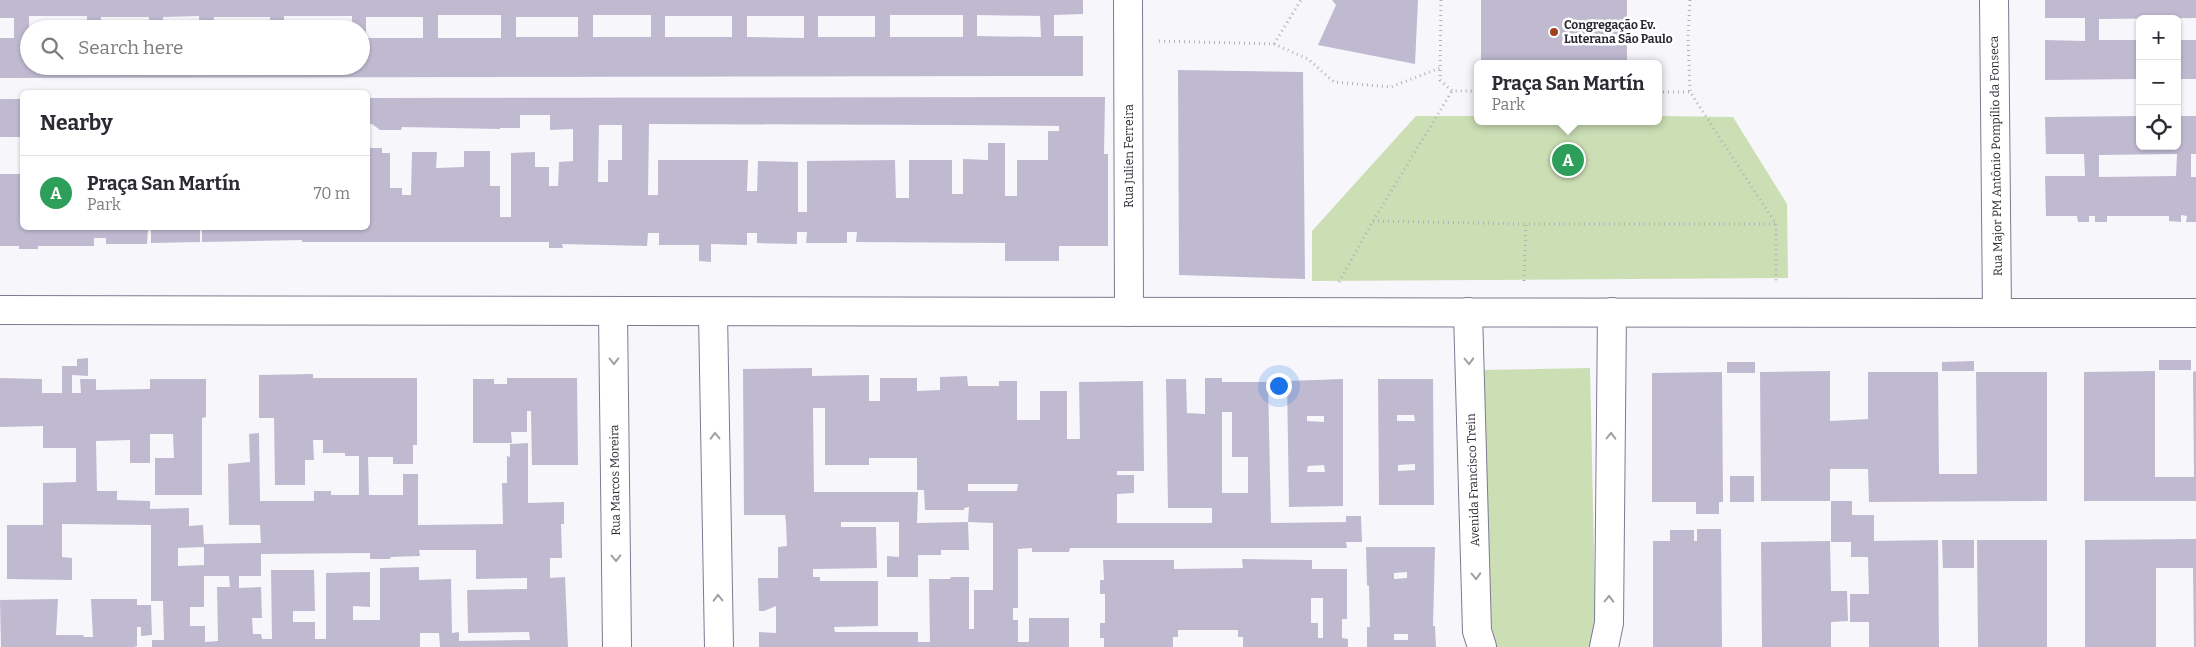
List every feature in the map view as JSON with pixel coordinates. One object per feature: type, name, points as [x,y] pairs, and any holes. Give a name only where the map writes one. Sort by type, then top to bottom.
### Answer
[{"type":"street","name":"Rua Julien Ferreira","points":[[1128,0],[1129,312]]},
{"type":"street","name":"Rua Major PM Antônio Pompílio da Fonseca","points":[[1994,0],[1997,313]]},
{"type":"street","points":[[0,310],[713,313],[2196,313]]},
{"type":"street","name":"Rua Marcos Moreira","points":[[613,312],[617,647]]},
{"type":"street","name":"Avenida Francisco Trein","points":[[1468,312],[1477,631],[1482,647]]},
{"type":"street","points":[[1604,647],[1609,623],[1612,312]]},
{"type":"street","points":[[713,313],[719,647]]},
{"type":"path","points":[[1274,44],[1300,0]]},
{"type":"path","points":[[1441,0],[1440,80],[1452,91],[1474,91]]},
{"type":"path","points":[[1690,0],[1688,37],[1690,92],[1776,224],[1777,252]]},
{"type":"path","points":[[1128,41],[1274,44],[1308,58],[1334,82],[1391,87],[1440,68]]},
{"type":"path","points":[[1323,312],[1373,221],[1452,91]]},
{"type":"path","points":[[1662,92],[1690,92]]},
{"type":"path","points":[[1373,221],[1526,224],[1776,224]]},
{"type":"path","points":[[1525,253],[1526,224]]},
{"type":"green space","points":[[1416,116],[1474,116],[1474,125],[1662,125],[1662,116],[1733,117],[1787,204],[1788,278],[1312,281],[1312,231]]},
{"type":"green space","points":[[1590,368],[1596,647],[1487,647],[1481,370]]},
{"type":"building","points":[[0,0],[1083,0],[1083,14],[1054,15],[1054,36],[1083,36],[1083,76],[0,78],[0,38],[14,38],[14,18],[0,18]],"holes":[[[438,15],[501,15],[501,38],[438,38]],[[593,15],[651,15],[651,37],[593,37]],[[890,15],[963,15],[963,37],[890,37]],[[977,15],[1040,16],[1041,37],[977,36]],[[665,16],[732,16],[732,37],[665,37]],[[747,16],[804,16],[804,38],[747,37]],[[818,16],[875,16],[875,37],[818,37]],[[516,17],[578,17],[578,37],[516,37]]]},
{"type":"building","points":[[1332,0],[1418,0],[1415,64],[1318,45],[1336,5]]},
{"type":"building","name":"Congregação Ev. Luterana São Paulo","points":[[1481,0],[1627,0],[1627,60],[1481,60]]},
{"type":"building","points":[[2045,0],[2196,0],[2196,18],[2181,18],[2181,15],[2136,15],[2136,19],[2099,19],[2099,40],[2136,40],[2136,79],[2045,80],[2045,40],[2085,41],[2085,18],[2045,18]]},
{"type":"building","points":[[2181,40],[2196,40],[2196,79],[2181,79]]},
{"type":"building","points":[[1178,70],[1303,72],[1305,279],[1179,275]]},
{"type":"building","points":[[1105,97],[1104,154],[1108,154],[1108,246],[1059,246],[1059,261],[1005,261],[1005,243],[856,242],[857,232],[847,232],[847,243],[806,243],[807,232],[797,232],[797,244],[757,243],[757,233],[747,233],[747,245],[711,244],[711,262],[699,261],[699,245],[659,245],[659,233],[648,233],[647,246],[562,244],[563,248],[549,248],[549,242],[302,242],[302,240],[202,242],[202,230],[370,230],[370,148],[382,148],[382,153],[390,153],[390,188],[402,188],[402,195],[411,195],[412,152],[437,152],[436,168],[464,167],[464,151],[490,151],[490,186],[500,186],[500,217],[511,217],[511,153],[535,152],[535,167],[549,167],[549,186],[558,186],[559,162],[573,161],[573,129],[550,130],[550,115],[520,115],[520,128],[402,127],[401,130],[380,130],[370,124],[370,98]],"holes":[[[649,124],[1059,126],[1059,131],[1048,131],[1048,160],[1017,160],[1017,196],[1005,196],[1005,143],[988,143],[988,160],[963,159],[963,194],[952,194],[952,160],[909,160],[909,198],[896,198],[895,160],[807,161],[807,212],[798,212],[798,162],[758,161],[757,191],[747,191],[748,160],[658,160],[658,195],[648,195]],[[599,125],[622,125],[622,160],[608,160],[608,182],[598,182]]]},
{"type":"building","points":[[0,99],[20,99],[20,137],[0,137]]},
{"type":"building","points":[[2136,116],[2136,150],[2181,150],[2181,116],[2196,116],[2196,154],[2191,154],[2191,177],[2196,177],[2196,222],[2186,222],[2187,216],[2181,215],[2181,222],[2169,221],[2169,216],[2107,216],[2107,222],[2095,222],[2095,216],[2089,216],[2089,222],[2078,222],[2077,216],[2046,216],[2045,176],[2085,176],[2084,154],[2046,154],[2045,117]],"holes":[[[2177,154],[2176,176],[2099,177],[2099,155]]]},
{"type":"building","points":[[0,174],[20,174],[20,230],[148,230],[147,244],[106,244],[106,238],[94,238],[94,246],[38,246],[38,249],[19,249],[19,246],[0,246]]},
{"type":"building","points":[[151,230],[200,230],[200,242],[151,243]]},
{"type":"building","points":[[88,358],[88,376],[72,375],[72,393],[81,393],[80,379],[96,379],[96,390],[150,389],[150,379],[206,379],[206,417],[202,418],[202,495],[155,495],[155,458],[174,458],[173,434],[150,434],[150,463],[130,463],[130,440],[96,441],[97,491],[117,491],[117,500],[150,501],[150,509],[189,508],[189,526],[203,525],[204,544],[261,543],[260,525],[229,525],[228,464],[250,462],[249,434],[259,433],[260,501],[314,501],[314,491],[331,491],[331,495],[359,495],[359,456],[345,456],[345,453],[323,453],[323,440],[313,440],[314,460],[305,460],[305,485],[275,485],[274,418],[259,418],[259,375],[313,374],[313,378],[417,378],[417,445],[413,445],[413,464],[393,464],[393,457],[368,457],[369,495],[403,495],[403,474],[418,474],[418,525],[503,524],[502,483],[507,483],[507,456],[510,457],[510,444],[528,443],[528,503],[564,502],[564,524],[561,524],[562,558],[550,558],[550,578],[565,577],[568,647],[440,647],[439,633],[420,633],[420,647],[152,647],[152,640],[164,640],[163,601],[151,601],[151,525],[62,524],[62,557],[72,558],[72,580],[7,579],[7,525],[43,525],[43,483],[76,482],[76,448],[43,448],[43,426],[0,427],[0,378],[42,379],[42,393],[62,393],[62,366],[77,366],[77,359]],"holes":[[[204,547],[204,565],[178,566],[178,548]],[[419,550],[476,550],[476,579],[527,578],[527,589],[467,590],[468,633],[529,632],[530,640],[459,641],[459,632],[452,633],[451,579],[419,580],[419,567],[380,568],[380,620],[353,620],[353,606],[370,607],[370,572],[326,573],[326,639],[315,639],[315,622],[293,622],[293,611],[315,611],[314,570],[271,570],[272,639],[262,639],[261,634],[253,634],[252,618],[262,618],[261,587],[239,588],[239,576],[261,576],[261,554],[370,553],[370,559],[420,556]],[[204,576],[229,576],[230,587],[217,587],[218,641],[205,642],[205,626],[190,626],[190,607],[204,607]]]},
{"type":"building","points":[[2159,360],[2191,360],[2191,370],[2159,370]]},
{"type":"building","points":[[1974,361],[1974,371],[1942,371],[1942,362]]},
{"type":"building","points":[[1727,362],[1755,362],[1755,373],[1727,373]]},
{"type":"building","points":[[812,368],[812,376],[869,375],[869,401],[880,401],[880,378],[917,378],[917,391],[940,390],[940,377],[967,376],[968,386],[999,386],[999,381],[1017,381],[1017,420],[1040,420],[1040,391],[1067,391],[1067,439],[1080,439],[1079,382],[1143,381],[1144,471],[1117,471],[1117,475],[1134,475],[1134,493],[1117,494],[1117,523],[1212,523],[1212,508],[1168,508],[1166,379],[1186,379],[1187,413],[1205,414],[1205,378],[1222,378],[1222,382],[1268,382],[1271,523],[1346,522],[1346,516],[1361,516],[1362,542],[1346,542],[1347,548],[1070,548],[1069,552],[1032,552],[1032,548],[1018,549],[1018,608],[1013,608],[1013,620],[1018,620],[1018,642],[1029,642],[1029,618],[1069,618],[1069,647],[759,647],[759,632],[776,633],[776,606],[759,611],[758,578],[778,578],[778,547],[787,546],[786,523],[785,515],[744,515],[743,369]],"holes":[[[813,408],[825,408],[825,465],[869,465],[869,458],[917,458],[917,490],[924,490],[925,510],[964,510],[964,508],[969,507],[968,522],[917,523],[918,492],[814,492]],[[1222,412],[1232,412],[1232,457],[1248,457],[1248,493],[1222,493]],[[968,484],[1018,484],[1017,491],[968,491]],[[841,522],[899,522],[899,557],[887,556],[887,577],[918,577],[918,555],[941,555],[941,550],[969,550],[968,522],[993,523],[993,590],[974,590],[974,629],[969,629],[969,577],[951,577],[950,579],[929,579],[930,642],[918,642],[918,632],[835,632],[834,627],[878,626],[878,581],[820,581],[820,577],[813,577],[813,569],[877,568],[876,527],[841,527]]]},
{"type":"building","points":[[1830,371],[1830,421],[1868,419],[1868,372],[1938,372],[1939,474],[1977,474],[1976,372],[2047,372],[2047,501],[1869,502],[1868,469],[1830,469],[1830,501],[1761,501],[1760,372]]},
{"type":"building","points":[[2155,371],[2155,477],[2194,477],[2193,372],[2196,371],[2196,501],[2084,501],[2084,372]]},
{"type":"building","points":[[1722,372],[1723,502],[1719,502],[1719,514],[1696,514],[1696,502],[1652,502],[1652,373]]},
{"type":"building","points":[[507,378],[577,378],[578,465],[532,465],[531,411],[527,411],[527,432],[511,432],[512,443],[473,443],[473,379],[494,379],[494,384],[507,384]]},
{"type":"building","points":[[1343,379],[1343,506],[1289,507],[1287,381]],"holes":[[[1307,416],[1324,416],[1324,422],[1307,421]],[[1324,465],[1325,472],[1307,472],[1308,466]]]},
{"type":"building","points":[[1378,379],[1433,379],[1434,505],[1379,505]],"holes":[[[1397,415],[1414,415],[1415,421],[1397,421]],[[1415,464],[1415,470],[1398,471],[1398,465]]]},
{"type":"building","points":[[1730,476],[1754,476],[1754,502],[1730,502]]},
{"type":"building","points":[[1831,501],[1852,501],[1852,515],[1874,515],[1874,541],[1938,540],[1939,647],[1869,647],[1869,622],[1850,622],[1850,594],[1869,594],[1868,557],[1851,557],[1851,542],[1831,542]]},
{"type":"building","points":[[1697,529],[1721,529],[1722,647],[1653,647],[1653,541],[1670,541],[1670,530],[1694,530],[1694,541],[1697,541]]},
{"type":"building","points":[[2196,539],[2196,647],[2194,647],[2193,568],[2156,568],[2156,647],[2085,647],[2085,540]]},
{"type":"building","points":[[1942,540],[1974,540],[1974,568],[1943,568]]},
{"type":"building","points":[[1977,540],[2047,540],[2047,647],[1978,647]]},
{"type":"building","points":[[1830,541],[1831,591],[1847,591],[1848,621],[1831,622],[1831,647],[1762,647],[1761,542]]},
{"type":"building","points":[[1366,547],[1435,547],[1433,626],[1435,626],[1436,647],[1367,647],[1367,627],[1370,627],[1369,586],[1367,585]],"holes":[[[1407,572],[1407,578],[1394,579],[1394,573]],[[1394,634],[1408,634],[1408,640],[1394,640]]]},
{"type":"building","points":[[1242,559],[1312,560],[1312,569],[1347,569],[1347,619],[1342,619],[1342,638],[1348,639],[1348,647],[1243,647],[1243,637],[1238,637],[1238,630],[1178,630],[1178,637],[1173,637],[1173,647],[1104,647],[1104,638],[1100,638],[1100,623],[1105,623],[1105,594],[1100,594],[1100,580],[1104,580],[1103,560],[1174,560],[1174,569],[1243,568]],"holes":[[[1311,598],[1323,598],[1323,638],[1318,638],[1318,623],[1311,623]]]},
{"type":"building","points":[[58,599],[56,635],[93,637],[91,599],[137,599],[137,605],[151,605],[152,635],[141,636],[141,627],[137,627],[137,646],[134,647],[1,647],[0,600]]},
{"type":"place","name":"Congregação Ev. Luterana São Paulo","points":[[1554,32]]},
{"type":"place","name":"Praça San Martín","points":[[1568,160]]}]
